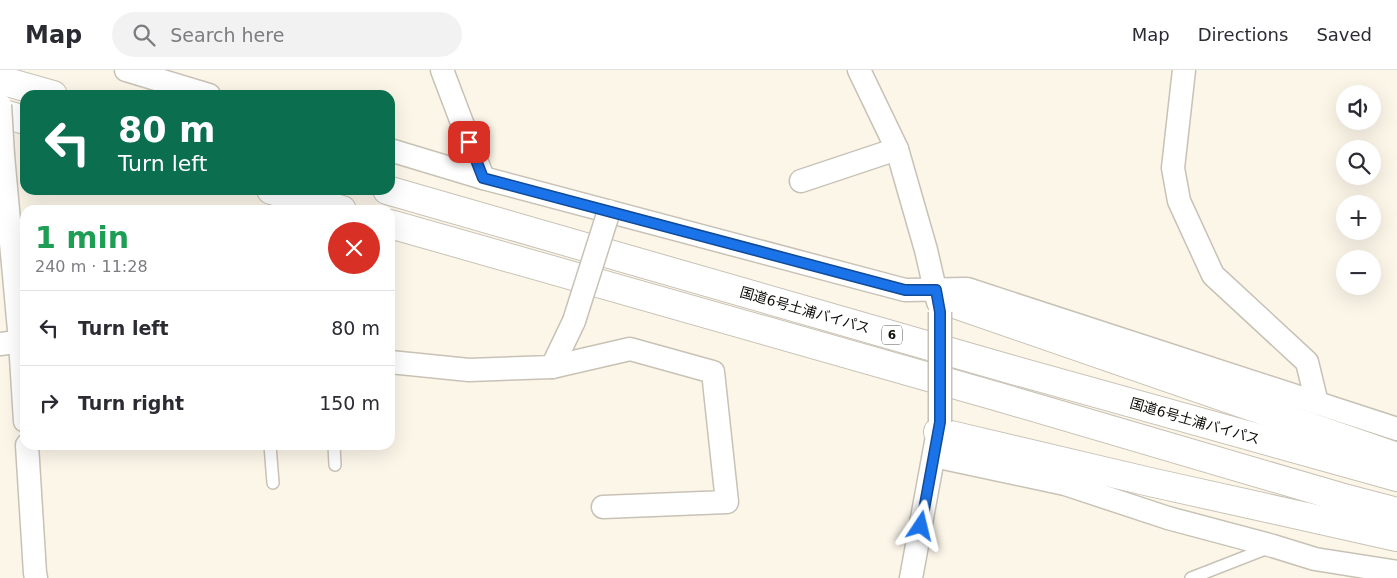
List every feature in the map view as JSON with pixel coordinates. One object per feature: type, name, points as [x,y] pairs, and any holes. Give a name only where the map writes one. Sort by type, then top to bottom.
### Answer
[{"type":"highway","points":[[0,80],[35,90]]},
{"type":"highway","points":[[0,113],[20,119]]},
{"type":"highway","name":"国道6号土浦バイパス","points":[[395,192],[1006,368],[1397,477]]},
{"type":"highway","points":[[289,195],[324,205]]},
{"type":"highway","name":"6","points":[[395,225],[990,394],[1321,492],[1397,512]]},
{"type":"highway","points":[[938,301],[952,303],[1397,457]]},
{"type":"highway","points":[[937,437],[1397,537]]},
{"type":"street","points":[[126,70],[192,90]]},
{"type":"street","points":[[442,70],[483,178]]},
{"type":"street","points":[[859,70],[897,150],[926,250],[938,301],[937,437],[911,578]]},
{"type":"street","points":[[1184,70],[1173,168],[1179,201],[1213,275],[1307,362],[1317,403]]},
{"type":"street","points":[[0,105],[2,162],[15,342],[20,381]]},
{"type":"street","points":[[801,181],[897,150]]},
{"type":"street","points":[[395,152],[483,178],[905,290],[938,301],[967,289],[1397,429]]},
{"type":"street","points":[[552,367],[574,321],[609,211]]},
{"type":"street","points":[[395,363],[469,370],[552,367],[630,348],[713,372],[727,502],[603,507]]},
{"type":"street","points":[[937,437],[1066,484],[1168,518],[1315,559],[1397,572]]},
{"type":"street","points":[[26,450],[36,578]]},
{"type":"lane","points":[[270,450],[273,483]]},
{"type":"lane","points":[[334,450],[335,465]]},
{"type":"lane","points":[[1191,578],[1273,546]]},
{"type":"route","points":[[469,142],[483,178],[905,290],[936,290],[940,312],[940,422],[921,526]]}]
